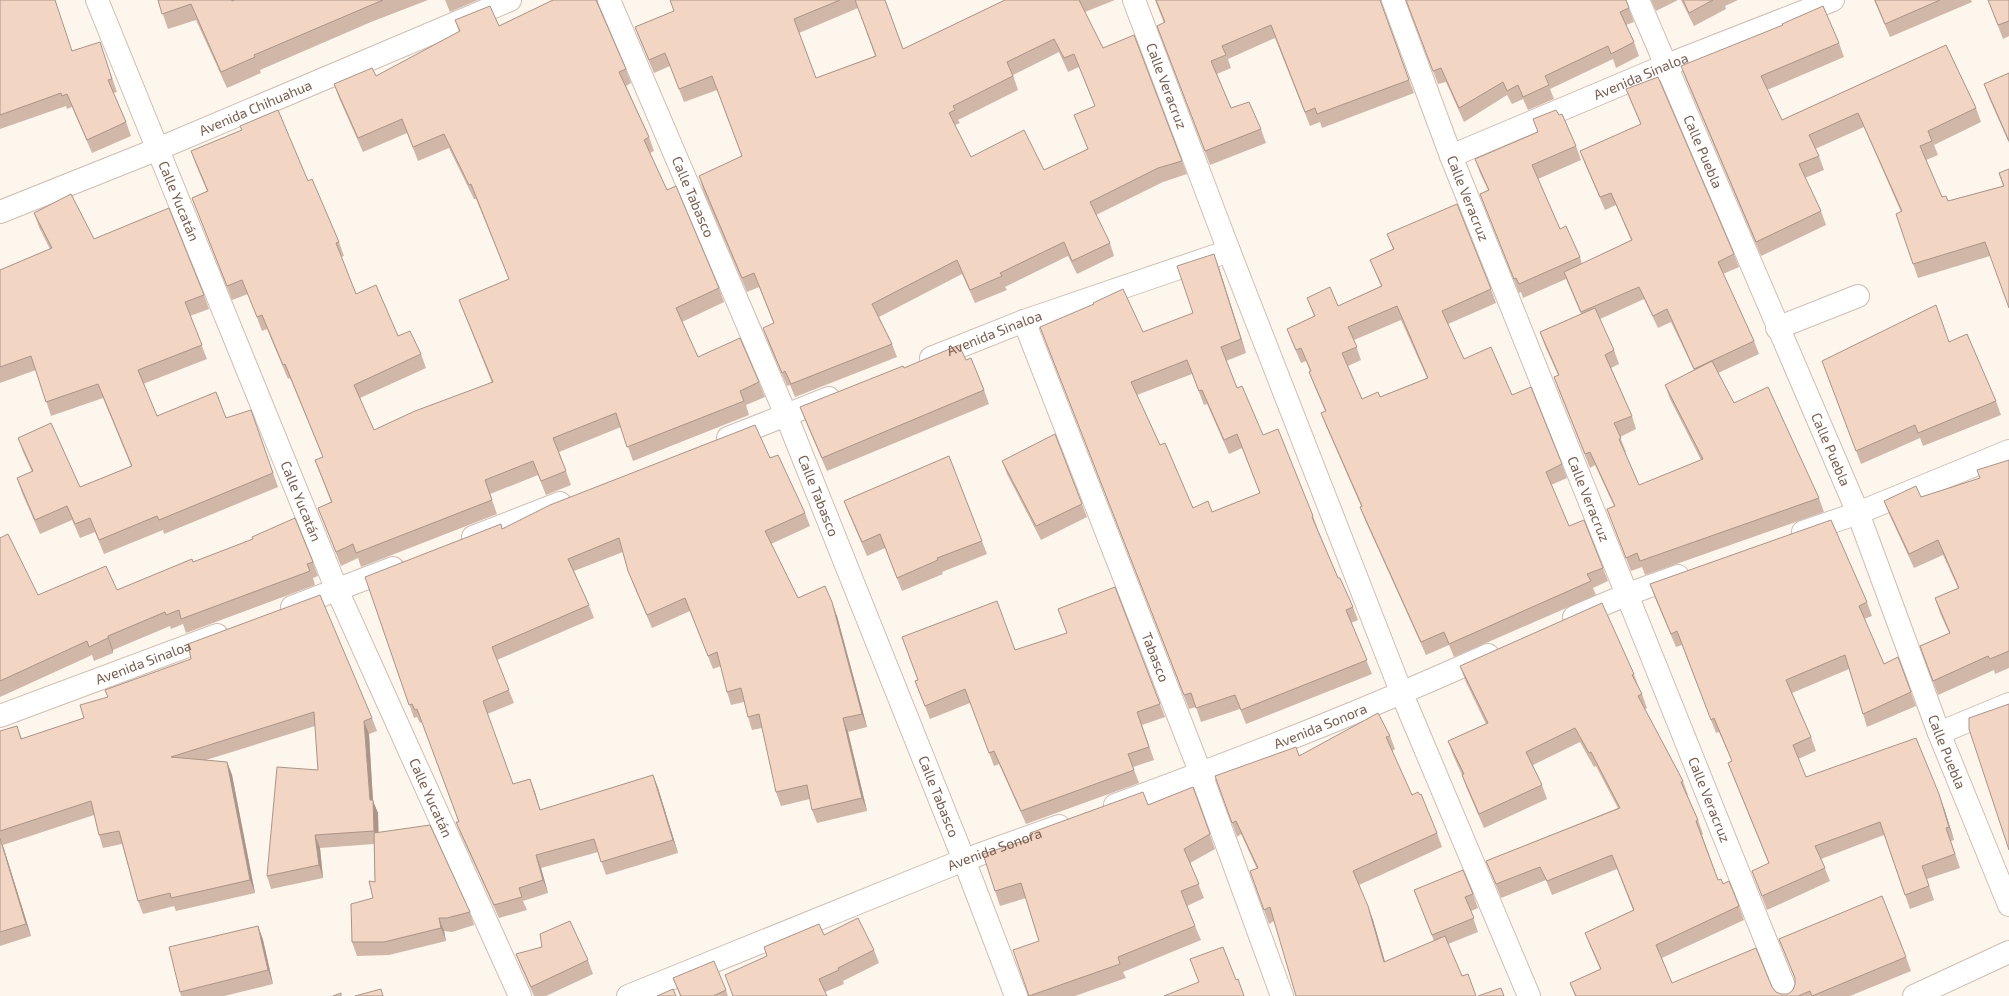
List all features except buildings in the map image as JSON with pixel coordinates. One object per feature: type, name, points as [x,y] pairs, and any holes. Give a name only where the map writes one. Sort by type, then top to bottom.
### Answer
[{"type":"street","name":"Calle Yucatán","points":[[97,0],[337,590],[520,996]]},
{"type":"street","name":"Avenida Chihuahua","points":[[0,212],[158,149],[510,0]]},
{"type":"street","name":"Calle Tabasco","points":[[609,0],[786,415],[964,860],[1016,996]]},
{"type":"street","name":"Calle Veracruz","points":[[1134,0],[1229,251],[1402,694],[1529,996]]},
{"type":"street","name":"Calle Veracruz","points":[[1393,0],[1450,156],[1628,594],[1788,996]]},
{"type":"street","name":"Calle Puebla","points":[[1638,0],[1858,513],[1939,733],[2009,905]]},
{"type":"street","name":"Avenida Sinaloa","points":[[1450,156],[1667,65],[1833,0]]},
{"type":"street","name":"Avenida Sinaloa","points":[[912,365],[1024,321],[1229,251]]},
{"type":"street","points":[[1778,328],[1858,296]]},
{"type":"street","name":"Tabasco","points":[[1024,321],[1201,774],[1282,996]]},
{"type":"street","points":[[712,444],[845,392]]},
{"type":"street","points":[[1784,539],[1858,513],[2009,451]]},
{"type":"street","points":[[454,544],[580,495]]},
{"type":"street","points":[[277,612],[410,561]]},
{"type":"street","points":[[1555,626],[1628,594],[1694,570]]},
{"type":"street","name":"Avenida Sinaloa","points":[[0,716],[232,629]]},
{"type":"street","name":"Avenida Sonora","points":[[1097,812],[1201,774],[1402,694],[1504,648]]},
{"type":"street","points":[[1939,733],[2009,704]]},
{"type":"street","name":"Avenida Sonora","points":[[628,996],[964,860],[1075,820]]},
{"type":"street","points":[[1914,996],[2009,952]]}]
